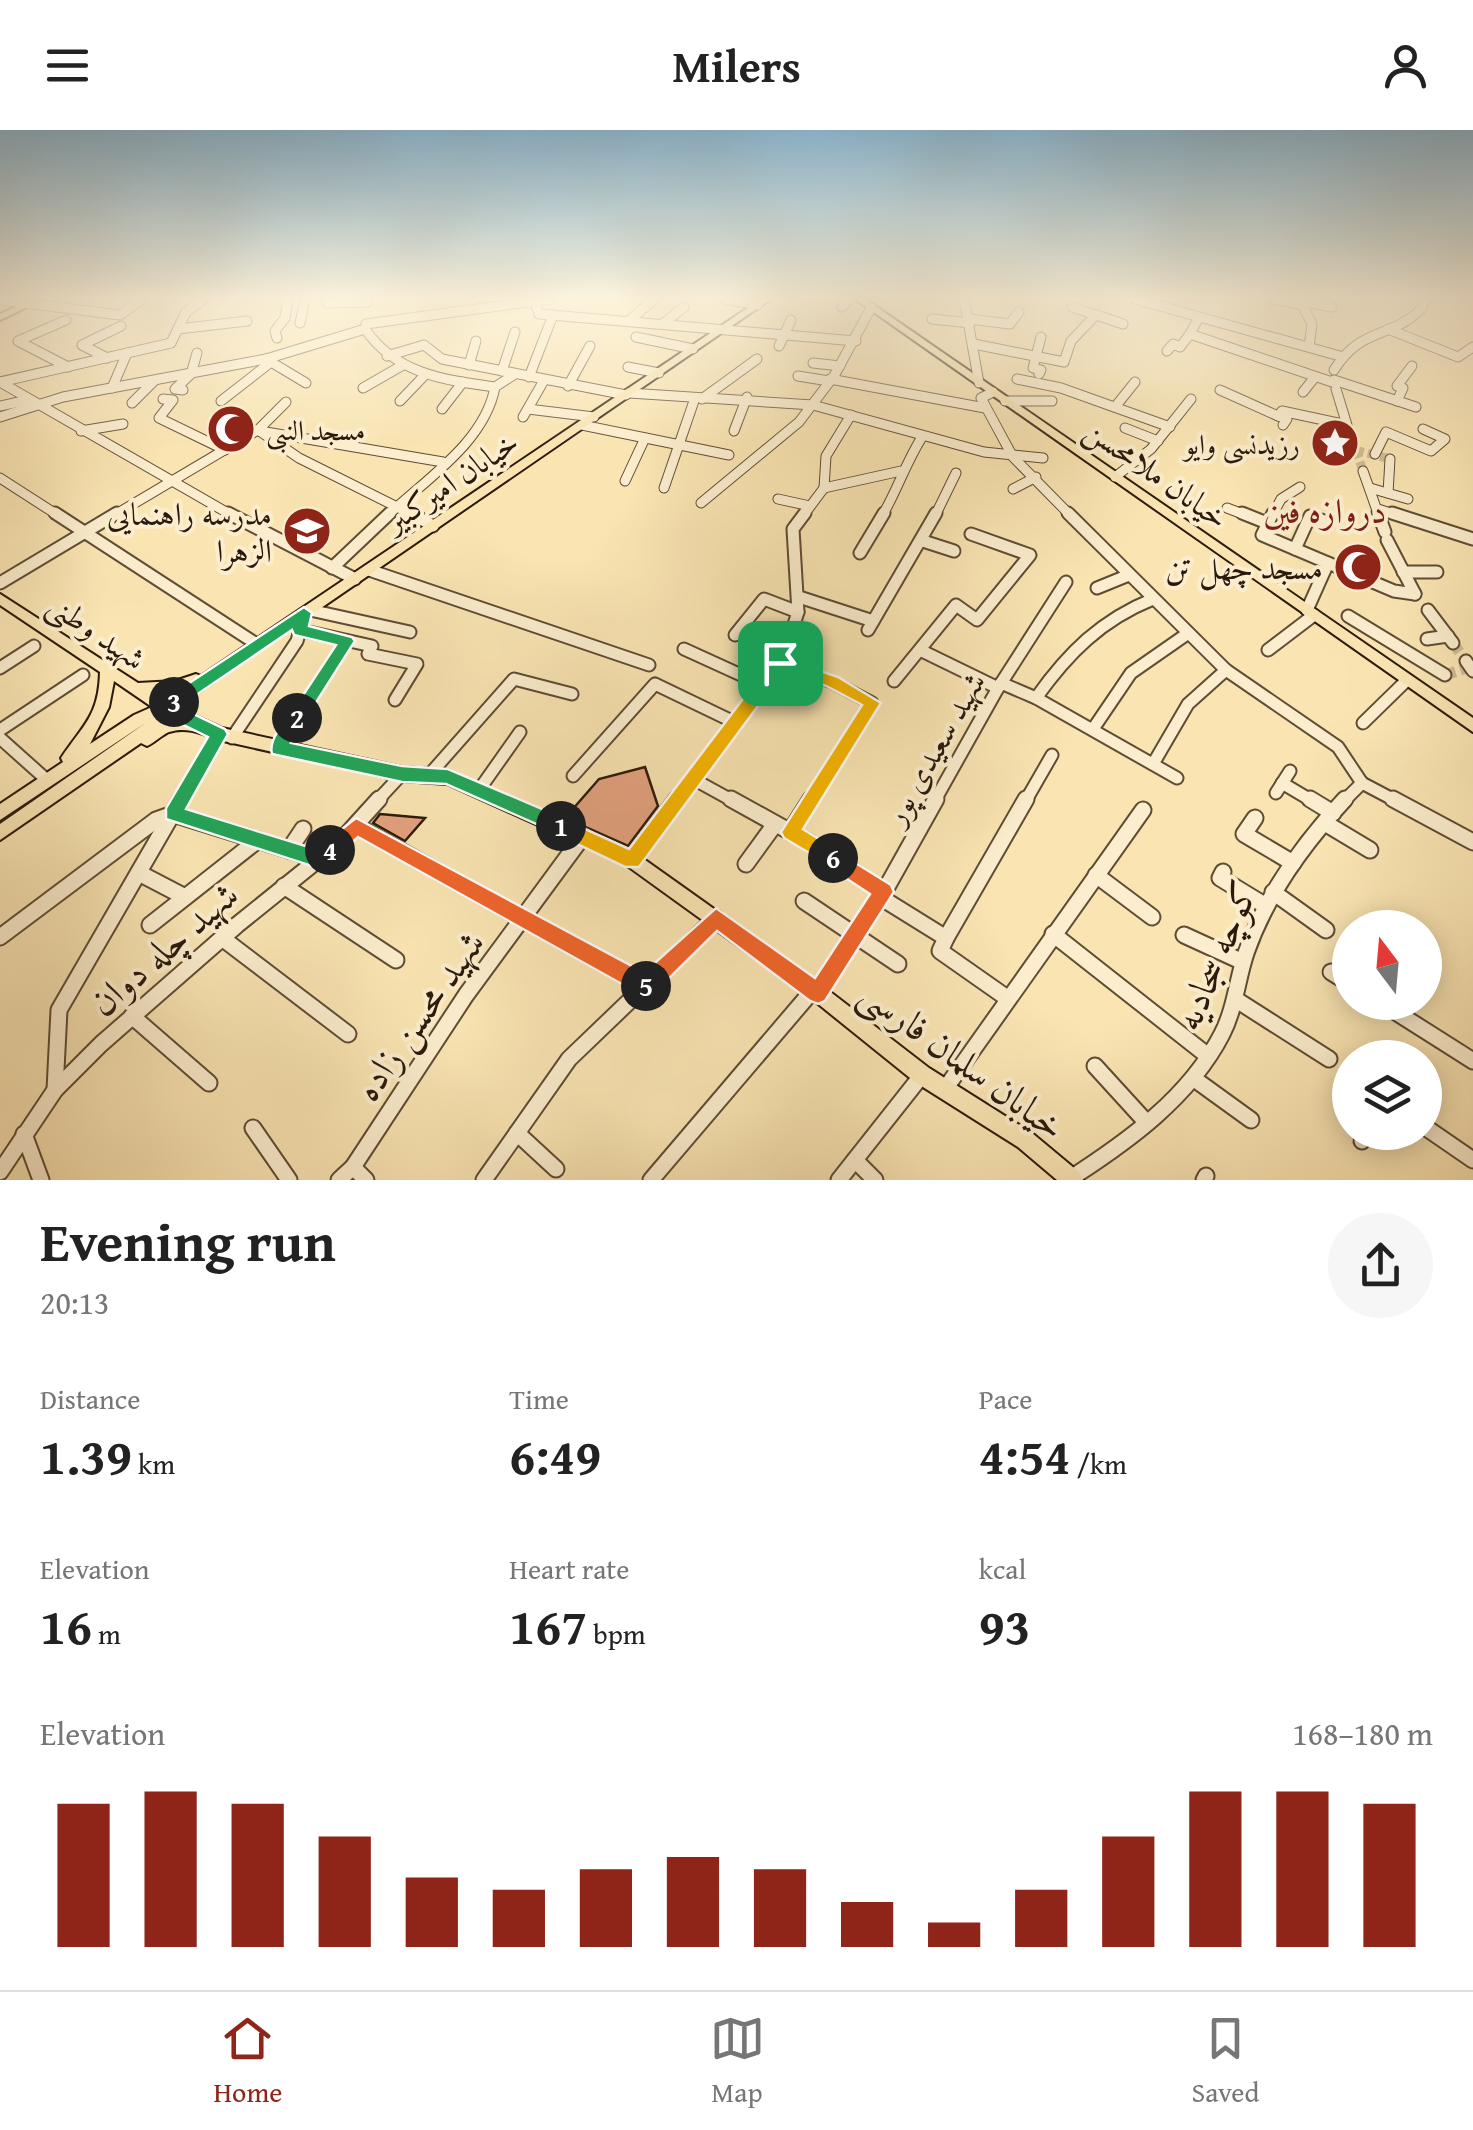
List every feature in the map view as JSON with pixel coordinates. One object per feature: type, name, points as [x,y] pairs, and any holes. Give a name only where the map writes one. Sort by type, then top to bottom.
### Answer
[{"type":"main road","name":"خیابان ملامحسن","points":[[930,348],[1473,726]]},
{"type":"main road","name":"خیابان امیرکبیر","points":[[165,708],[693,349]]},
{"type":"main road","name":"شهید وطنی","points":[[0,599],[165,708]]},
{"type":"main road","points":[[131,686],[175,687],[224,668]]},
{"type":"main road","points":[[48,781],[83,744],[98,719],[108,698],[107,671]]},
{"type":"main road","points":[[0,834],[151,728],[165,708]]},
{"type":"main road","points":[[0,813],[139,718],[165,708]]},
{"type":"main road","name":"خیابان سلمان فارسی","points":[[165,708],[225,736],[402,774],[448,776],[632,860],[815,991],[922,1075],[1025,1140],[1071,1180]]},
{"type":"main road","points":[[106,760],[128,753],[167,726],[201,726]]},
{"type":"street","points":[[31,348],[68,367]]},
{"type":"street","points":[[88,348],[107,358]]},
{"type":"street","points":[[1,383],[151,348]]},
{"type":"street","points":[[0,406],[269,360],[303,348]]},
{"type":"street","points":[[376,348],[423,377],[495,387],[515,374]]},
{"type":"street","points":[[387,356],[414,348]]},
{"type":"street","points":[[428,348],[442,359],[543,382],[628,394],[699,398],[745,394],[813,405],[922,437],[1014,457],[1043,458]]},
{"type":"street","points":[[469,365],[474,348]]},
{"type":"street","points":[[502,371],[510,348]]},
{"type":"street","points":[[529,377],[540,348]]},
{"type":"street","points":[[568,386],[589,348]]},
{"type":"street","points":[[688,348],[693,349]]},
{"type":"street","points":[[701,503],[737,470],[783,438],[813,405],[851,348]]},
{"type":"street","points":[[975,348],[979,383]]},
{"type":"street","points":[[993,348],[1064,362],[1068,348]]},
{"type":"street","points":[[1037,348],[1033,368],[1040,370],[1039,374]]},
{"type":"street","points":[[1231,348],[1416,407]]},
{"type":"street","points":[[1258,352],[1260,348]]},
{"type":"street","points":[[1312,348],[1340,356]]},
{"type":"street","points":[[1220,390],[1254,401],[1280,420],[1282,411],[1347,426],[1334,380],[1340,356],[1348,348]]},
{"type":"street","points":[[1438,348],[1458,356],[1471,350]]},
{"type":"street","points":[[184,390],[175,389],[191,374],[197,352]]},
{"type":"street","points":[[112,388],[126,354]]},
{"type":"street","points":[[664,488],[699,398],[757,359]]},
{"type":"street","points":[[269,360],[306,382]]},
{"type":"street","points":[[221,401],[269,360]]},
{"type":"street","points":[[813,363],[840,366]]},
{"type":"street","points":[[363,388],[402,365]]},
{"type":"street","points":[[1398,401],[1404,388],[1397,386],[1412,366]]},
{"type":"street","points":[[628,367],[658,373]]},
{"type":"street","points":[[798,376],[986,408]]},
{"type":"street","points":[[400,401],[423,377]]},
{"type":"street","points":[[1303,392],[1316,377]]},
{"type":"street","points":[[1016,378],[1050,385],[1170,426]]},
{"type":"street","points":[[132,403],[154,381]]},
{"type":"street","points":[[442,410],[463,382]]},
{"type":"street","points":[[543,382],[525,413],[588,421],[645,438],[729,455]]},
{"type":"street","points":[[1114,407],[1135,382]]},
{"type":"street","points":[[1,383],[172,482],[355,579]]},
{"type":"street","points":[[332,568],[476,432],[491,408],[495,387]]},
{"type":"street","points":[[993,392],[981,398],[1014,457],[1187,634],[1226,670],[1338,747],[1362,783],[1473,842]]},
{"type":"street","points":[[734,432],[745,394]]},
{"type":"street","points":[[1115,477],[1158,441],[1191,398]]},
{"type":"street","points":[[163,399],[173,400],[154,419],[225,450]]},
{"type":"street","points":[[1005,401],[1052,402]]},
{"type":"street","points":[[0,416],[32,402]]},
{"type":"street","points":[[0,583],[258,430],[286,402]]},
{"type":"street","points":[[632,860],[780,663],[798,612],[792,533],[824,488],[826,456],[851,415]]},
{"type":"street","points":[[80,430],[124,424]]},
{"type":"street","points":[[1125,428],[1158,441]]},
{"type":"street","points":[[1376,454],[1386,432],[1431,451],[1445,440],[1424,429]]},
{"type":"street","points":[[258,430],[443,462]]},
{"type":"street","points":[[258,430],[286,452],[398,504],[434,526]]},
{"type":"street","points":[[860,553],[902,482],[901,471],[922,437]]},
{"type":"street","points":[[286,452],[301,438]]},
{"type":"street","points":[[625,481],[645,438]]},
{"type":"street","points":[[1388,493],[1390,459]]},
{"type":"street","points":[[824,488],[901,471]]},
{"type":"street","points":[[1363,471],[1386,536],[1415,594]]},
{"type":"street","points":[[798,596],[871,626],[923,541],[956,474]]},
{"type":"street","points":[[1013,489],[1036,477]]},
{"type":"street","points":[[0,478],[258,645]]},
{"type":"street","points":[[1265,529],[1280,499],[1300,487]]},
{"type":"street","points":[[1370,488],[1408,499]]},
{"type":"street","points":[[778,499],[810,506]]},
{"type":"street","points":[[1227,508],[1295,549],[1394,590],[1415,594]]},
{"type":"street","points":[[1378,508],[1473,539]]},
{"type":"street","points":[[1295,549],[1310,516],[1324,521]]},
{"type":"street","points":[[894,681],[956,605],[977,620],[1030,555],[971,534]]},
{"type":"street","points":[[923,541],[954,551]]},
{"type":"street","points":[[1268,650],[1311,613],[1328,563]]},
{"type":"street","points":[[368,570],[649,665]]},
{"type":"street","points":[[1403,572],[1437,572]]},
{"type":"street","points":[[1096,588],[1130,575]]},
{"type":"street","name":"شهید سعیدی پور","points":[[651,1180],[815,991],[856,934],[1000,686],[1066,582]]},
{"type":"street","points":[[735,636],[764,599],[798,612]]},
{"type":"street","points":[[1036,698],[1069,653],[1098,626],[1126,608],[1153,599]]},
{"type":"street","points":[[1427,639],[1450,640],[1428,610]]},
{"type":"street","points":[[55,1090],[59,1010],[173,814],[225,736],[297,641],[307,612],[410,632]]},
{"type":"street","points":[[1348,616],[1444,676]]},
{"type":"street","points":[[300,630],[372,646],[368,654],[417,664],[395,700]]},
{"type":"street","points":[[1092,729],[1132,673],[1187,634]]},
{"type":"street","points":[[278,748],[346,641]]},
{"type":"street","points":[[0,668],[34,646]]},
{"type":"street","points":[[684,649],[764,685]]},
{"type":"street","points":[[920,650],[1036,698],[1177,778]]},
{"type":"street","points":[[780,663],[832,682],[872,703],[790,832]]},
{"type":"street","points":[[1153,764],[1188,704],[1226,670]]},
{"type":"street","points":[[0,730],[84,675]]},
{"type":"street","points":[[430,774],[514,679],[572,694]]},
{"type":"street","points":[[1363,724],[1407,680]]},
{"type":"street","points":[[573,776],[655,684],[736,723]]},
{"type":"street","points":[[479,790],[520,732]]},
{"type":"street","points":[[0,738],[48,781]]},
{"type":"street","points":[[1007,998],[940,951],[1052,755]]},
{"type":"street","name":"شهید چله دوان","points":[[0,1172],[55,1090],[132,1016],[356,826],[402,774]]},
{"type":"street","points":[[695,780],[790,832],[946,938]]},
{"type":"street","points":[[1282,782],[1370,850]]},
{"type":"street","name":"کوچه سجادیه","points":[[1071,1180],[1147,1123],[1192,1078],[1223,1032],[1243,962],[1270,899],[1293,863],[1362,783]]},
{"type":"street","points":[[945,1089],[1143,810]]},
{"type":"street","points":[[0,938],[156,820],[173,814],[318,859]]},
{"type":"street","points":[[1255,818],[1244,834],[1293,863]]},
{"type":"street","points":[[746,864],[775,824]]},
{"type":"street","points":[[356,826],[645,987]]},
{"type":"street","points":[[289,850],[303,830]]},
{"type":"street","name":"شهید محسن زاده","points":[[353,1176],[466,995],[583,836]]},
{"type":"street","points":[[150,924],[258,840]]},
{"type":"street","points":[[139,873],[185,897]]},
{"type":"street","points":[[1096,875],[1152,917]]},
{"type":"street","points":[[1221,875],[1326,930]]},
{"type":"street","points":[[284,886],[396,960]]},
{"type":"street","points":[[804,901],[898,964]]},
{"type":"street","points":[[484,1180],[569,1059],[716,918]]},
{"type":"street","points":[[1053,934],[1208,1056]]},
{"type":"street","points":[[1184,935],[1243,962]]},
{"type":"street","points":[[222,938],[348,1034]]},
{"type":"street","points":[[1234,999],[1329,1059]]},
{"type":"street","points":[[132,1016],[209,1083]]},
{"type":"street","points":[[1409,1020],[1473,1060]]},
{"type":"street","points":[[1095,1066],[1147,1123]]},
{"type":"street","points":[[839,1180],[922,1075]]},
{"type":"street","points":[[1192,1078],[1251,1120]]},
{"type":"street","points":[[253,1128],[290,1180]]},
{"type":"street","points":[[517,1133],[556,1169]]},
{"type":"street","points":[[24,1134],[42,1180]]},
{"type":"street","points":[[1442,1139],[1473,1160]]},
{"type":"street","points":[[855,1160],[875,1180]]},
{"type":"building","points":[[645,767],[658,806],[628,846],[565,818],[599,779]]},
{"type":"building","points":[[380,814],[425,818],[405,841],[373,823]]},
{"type":"tunnel","points":[[1347,425],[1356,450]]},
{"type":"tunnel","points":[[1356,450],[1390,459]]},
{"type":"tunnel","points":[[1356,450],[1363,471]]},
{"type":"tunnel","points":[[1453,643],[1466,661]]},
{"type":"tunnel","points":[[1445,675],[1470,667]]},
{"type":"place","name":"مسجد النبی","points":[[231,429]]},
{"type":"place","name":"رزیدنسی وایو","points":[[1335,443]]},
{"type":"place","name":"مدرسه راهنمایی الزهرا","points":[[307,531]]},
{"type":"place","name":"مسجد چهل تن","points":[[1358,567]]},
{"type":"district","name":"دروازه فین","points":[[1325,510]]},
{"type":"route","points":[[304,613],[300,630],[346,641],[278,748],[402,774],[448,776],[632,860],[780,663],[832,682],[872,703],[790,832],[884,892],[818,993],[716,918],[645,987],[356,826],[318,859],[173,814],[219,734],[165,708],[304,613]]}]
